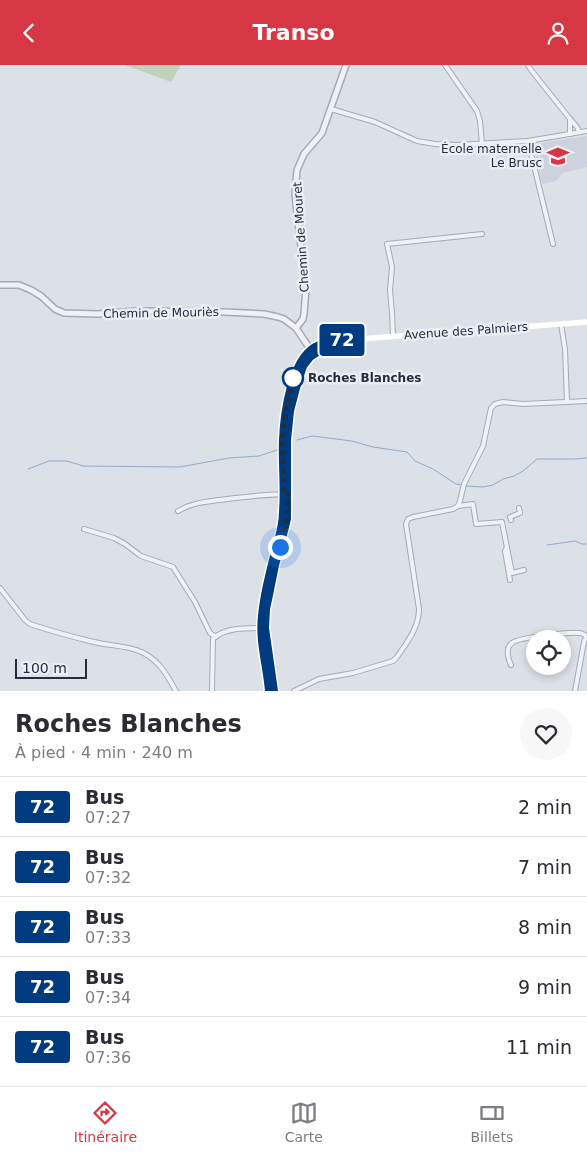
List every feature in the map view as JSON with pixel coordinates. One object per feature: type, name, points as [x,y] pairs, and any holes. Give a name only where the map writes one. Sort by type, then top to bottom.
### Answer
[{"type":"main road","name":"Avenue des Palmiers","points":[[312,352],[315,347],[332,341],[587,322]]},
{"type":"main road","points":[[269,691],[263,628],[272,578],[286,524],[282,440],[286,411],[297,368],[302,359],[312,352]]},
{"type":"main road","points":[[263,628],[274,691]]},
{"type":"street","name":"Chemin de Mouret","points":[[296,328],[304,315],[306,288],[295,194],[297,170],[304,154],[322,133],[346,65]]},
{"type":"street","points":[[445,65],[477,111],[482,144]]},
{"type":"street","points":[[528,65],[579,132]]},
{"type":"street","points":[[331,109],[375,122],[417,141],[454,145],[528,141],[587,131]]},
{"type":"street","points":[[570,119],[570,134]]},
{"type":"street","points":[[528,141],[553,244]]},
{"type":"street","points":[[393,336],[390,290],[392,267],[387,244],[482,234]]},
{"type":"street","name":"Chemin de Mouriès","points":[[0,285],[19,285],[31,290],[55,309],[64,313],[98,314],[137,311],[264,314],[278,317],[296,328],[312,352]]},
{"type":"street","points":[[561,323],[565,349],[567,402]]},
{"type":"street","points":[[458,506],[464,484],[483,446],[491,408],[495,404],[587,401]]},
{"type":"street","points":[[178,511],[186,506],[196,504],[286,494]]},
{"type":"street","points":[[294,691],[319,679],[353,673],[393,661],[397,657],[416,626],[419,609],[406,524],[408,519],[473,504],[476,524],[502,522],[512,520],[510,517],[520,513],[519,508]]},
{"type":"street","points":[[502,522],[512,573],[524,570]]},
{"type":"street","points":[[84,529],[126,543],[141,556],[173,567],[195,602],[210,633],[216,637]]},
{"type":"street","points":[[507,547],[505,551],[510,581]]},
{"type":"street","points":[[0,588],[30,624],[97,643],[120,645],[142,652],[160,665],[176,691]]},
{"type":"street","points":[[212,691],[212,647],[213,639],[217,634],[225,631],[263,628]]},
{"type":"street","points":[[511,665],[508,657],[508,647],[513,642],[526,638],[581,633],[586,636],[575,691]]},
{"type":"shaded area","name":"École maternelle Le Brusc","points":[[587,136],[587,167],[563,173],[556,181],[542,184],[533,144]]},
{"type":"green space","points":[[125,65],[181,65],[171,82]]},
{"type":"waterway","points":[[297,440],[312,436],[352,441],[373,447],[407,452],[415,461],[433,469],[456,484],[462,485]]},
{"type":"waterway","points":[[28,469],[49,461],[67,461],[83,466],[180,467],[229,458],[259,456],[280,449]]},
{"type":"waterway","points":[[466,486],[483,487],[493,485],[523,471],[537,459],[587,458]]},
{"type":"waterway","points":[[547,545],[575,541],[587,544]]},
{"type":"bus line","name":"72","points":[[269,691],[261,623],[263,605],[282,523],[284,494],[282,440],[286,411],[297,368],[306,354],[320,345],[332,341],[345,340],[327,346],[306,360],[290,411],[287,440],[287,519],[275,565],[265,622],[274,691]]},
{"type":"place","name":"École maternelle Le Brusc","points":[[558,156]]},
{"type":"place","name":"Roches Blanches","points":[[293,378]]},
{"type":"route","points":[[280,547],[286,526],[288,494],[284,494],[282,440],[293,378]]}]
